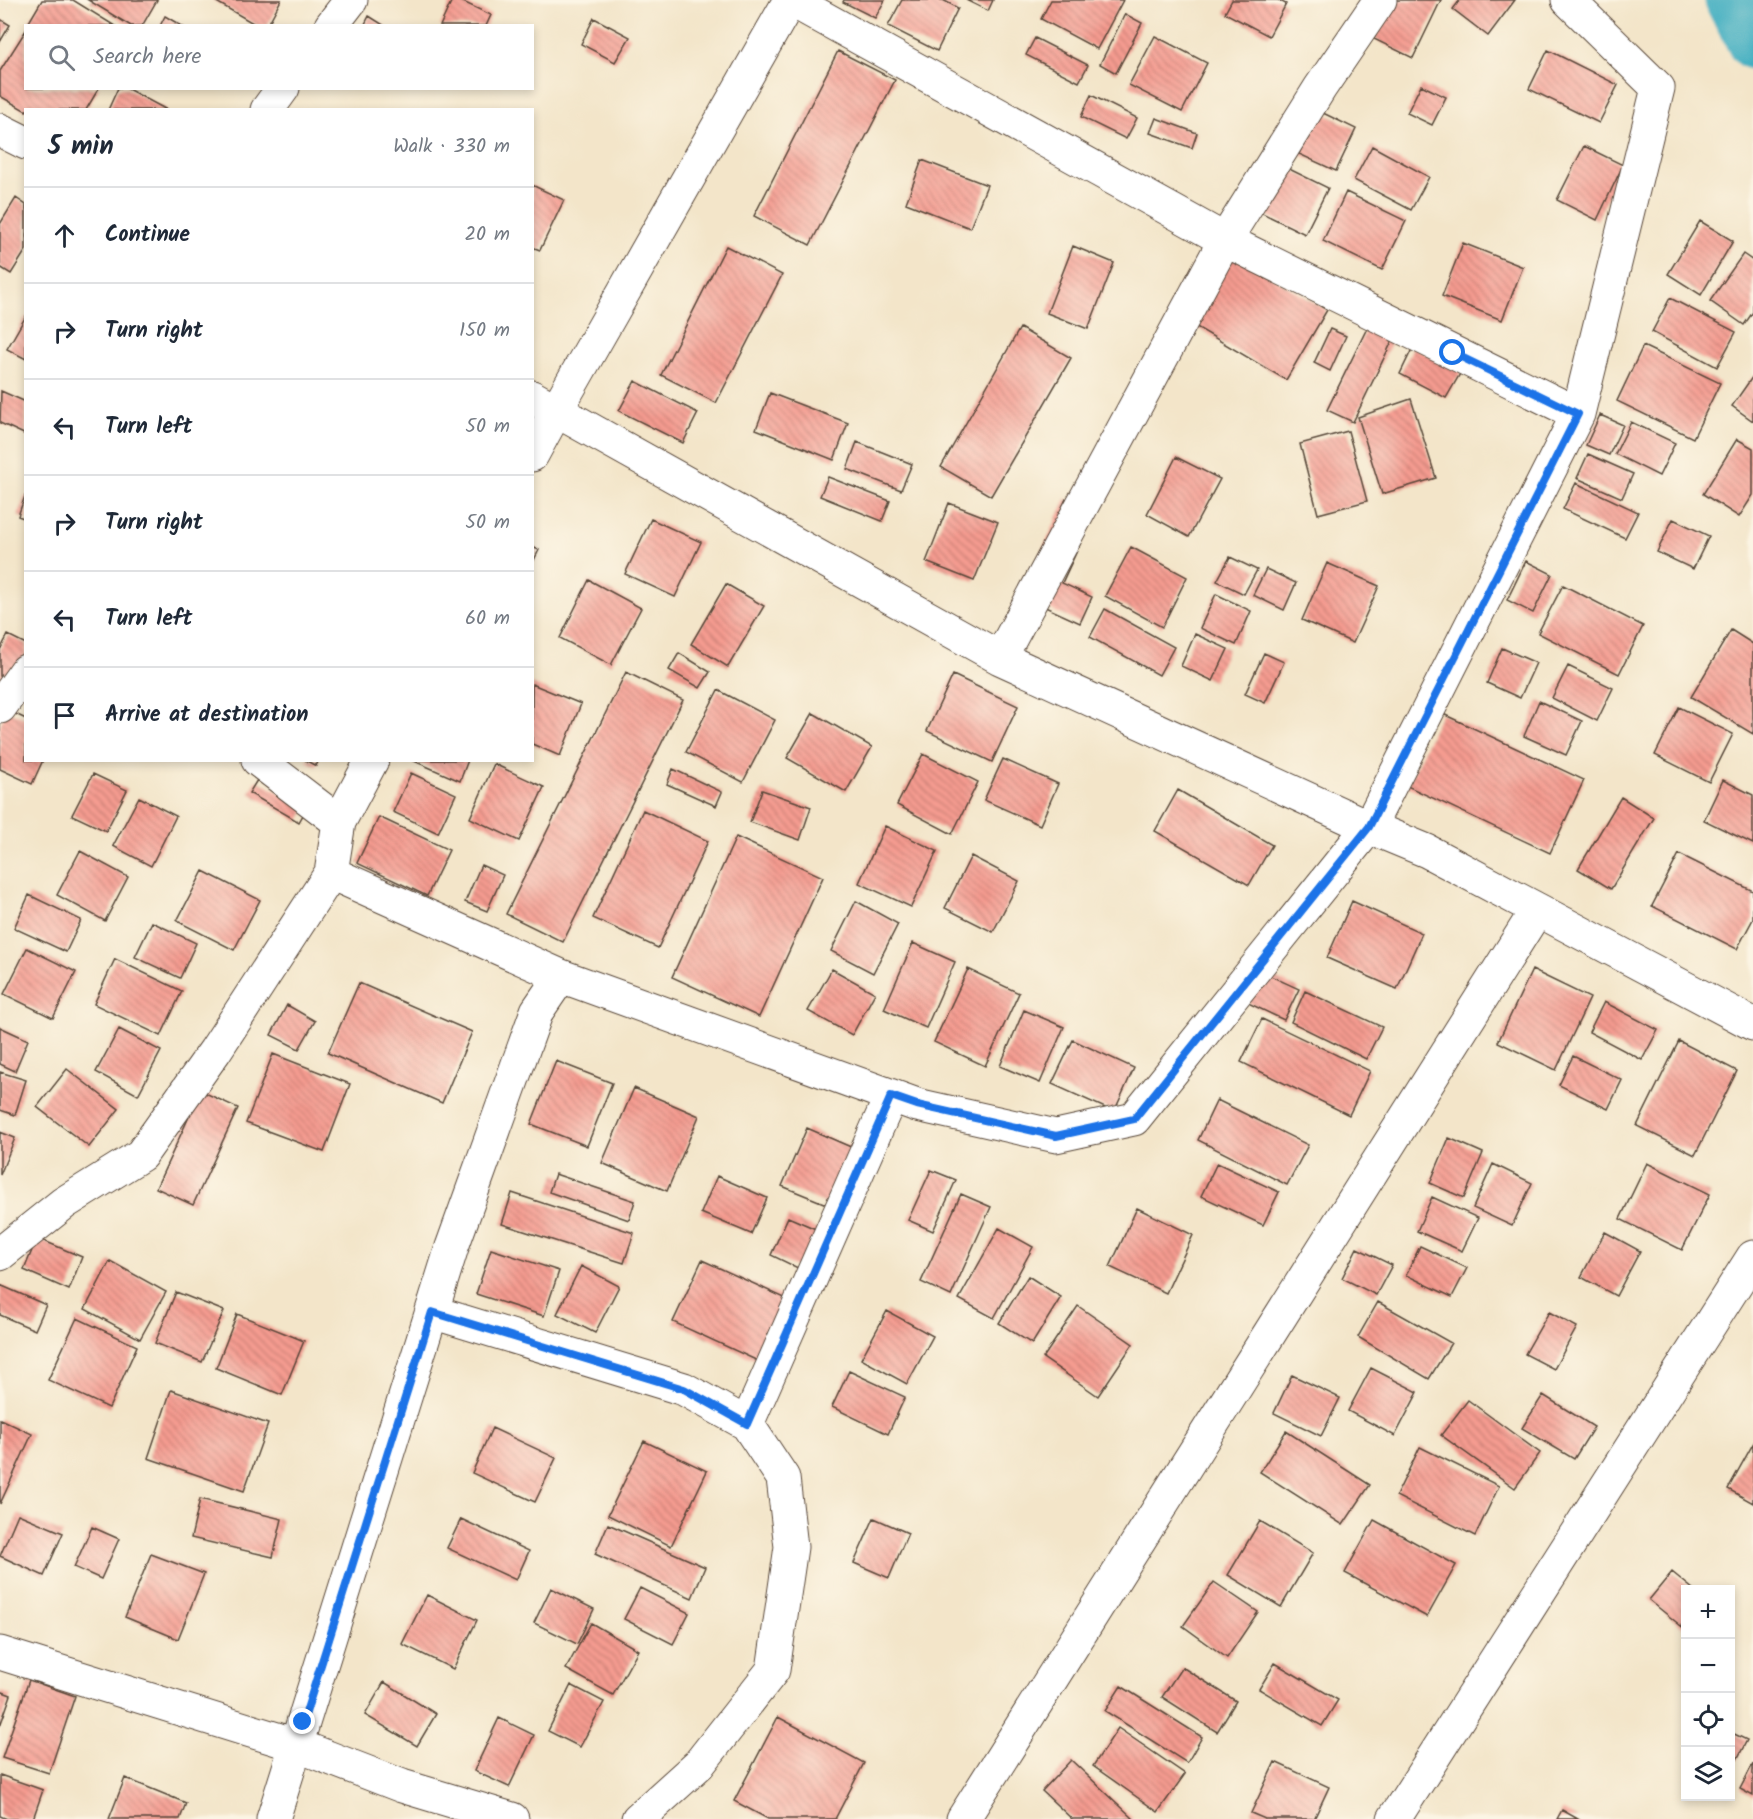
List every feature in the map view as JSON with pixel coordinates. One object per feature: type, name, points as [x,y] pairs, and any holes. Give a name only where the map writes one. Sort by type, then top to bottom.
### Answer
[{"type":"street","points":[[333,24],[351,0]]},
{"type":"street","points":[[534,447],[545,403],[791,0],[1226,240],[1578,414]]},
{"type":"street","points":[[1000,658],[1226,240],[1320,88],[1380,0]]},
{"type":"street","points":[[330,873],[561,976],[917,1105],[1056,1136],[1134,1119],[1369,827],[1578,414],[1658,88],[1568,0]]},
{"type":"street","points":[[268,108],[282,90]]},
{"type":"street","points":[[0,130],[24,142]]},
{"type":"street","points":[[545,403],[1000,658],[1369,827],[1427,851],[1753,1024]]},
{"type":"street","points":[[0,707],[24,674]]},
{"type":"street","points":[[261,762],[339,822]]},
{"type":"street","points":[[0,1254],[64,1203],[141,1155],[214,1051],[330,873],[339,822],[371,762]]},
{"type":"street","points":[[963,1819],[1537,910]]},
{"type":"street","points":[[273,1819],[452,1247],[537,1011],[561,976]]},
{"type":"street","points":[[747,1424],[891,1096]]},
{"type":"street","points":[[1394,1819],[1753,1257]]},
{"type":"street","points":[[432,1312],[684,1389],[747,1424],[783,1478],[791,1547],[773,1671],[699,1764],[638,1819]]},
{"type":"street","points":[[0,1653],[296,1745],[402,1786],[512,1819]]},
{"type":"building","points":[[42,0],[73,0],[112,24],[32,24],[29,22]]},
{"type":"building","points":[[88,0],[157,0],[143,24],[128,24]]},
{"type":"building","points":[[213,0],[281,0],[268,24],[255,24]]},
{"type":"building","points":[[452,0],[459,0],[491,15],[487,24],[441,24]]},
{"type":"building","points":[[844,0],[885,0],[875,18],[843,2]]},
{"type":"building","points":[[902,0],[943,0],[958,8],[937,51],[888,26]]},
{"type":"building","points":[[966,0],[993,0],[988,11]]},
{"type":"building","points":[[1051,0],[1123,0],[1097,49],[1041,19]]},
{"type":"building","points":[[1232,0],[1278,0],[1286,4],[1269,36],[1225,13]]},
{"type":"building","points":[[1394,0],[1441,0],[1413,58],[1374,39]]},
{"type":"building","points":[[1460,0],[1515,0],[1488,36],[1453,9]]},
{"type":"building","points":[[1125,14],[1142,23],[1116,73],[1100,64]]},
{"type":"building","points":[[165,16],[179,24],[161,24]]},
{"type":"building","points":[[369,16],[382,24],[365,24]]},
{"type":"building","points":[[594,18],[630,37],[615,62],[581,44]]},
{"type":"building","points":[[0,19],[10,25],[0,42]]},
{"type":"building","points":[[24,33],[24,90],[98,90],[87,108],[24,108],[24,110],[0,96],[0,71]]},
{"type":"building","points":[[1155,36],[1207,63],[1182,112],[1129,85]]},
{"type":"building","points":[[1035,38],[1088,65],[1079,82],[1026,55]]},
{"type":"building","points":[[1548,50],[1618,85],[1599,123],[1529,89]]},
{"type":"building","points":[[838,51],[895,80],[810,245],[754,216]]},
{"type":"building","points":[[1421,85],[1446,97],[1432,125],[1407,113]]},
{"type":"building","points":[[117,90],[130,90],[163,108],[109,108]]},
{"type":"building","points":[[1091,95],[1137,118],[1126,139],[1081,117]]},
{"type":"building","points":[[1319,111],[1356,129],[1336,171],[1299,154]]},
{"type":"building","points":[[1156,118],[1197,133],[1192,148],[1150,133]]},
{"type":"building","points":[[1372,146],[1429,177],[1411,210],[1354,180]]},
{"type":"building","points":[[1584,146],[1623,165],[1597,220],[1557,200]]},
{"type":"building","points":[[922,160],[987,185],[970,228],[906,203]]},
{"type":"building","points":[[1277,163],[1328,188],[1305,234],[1254,209]]},
{"type":"building","points":[[534,186],[564,200],[540,250],[534,248]]},
{"type":"building","points":[[1346,192],[1406,221],[1382,270],[1323,241]]},
{"type":"building","points":[[16,198],[24,204],[24,253],[11,274],[0,267],[0,224]]},
{"type":"building","points":[[1700,221],[1733,241],[1701,295],[1668,274]]},
{"type":"building","points":[[1463,243],[1523,267],[1502,320],[1442,296]]},
{"type":"building","points":[[726,246],[782,275],[716,403],[661,375]]},
{"type":"building","points":[[1073,246],[1114,263],[1088,329],[1047,313]]},
{"type":"building","points":[[1230,252],[1327,310],[1286,380],[1188,322]]},
{"type":"building","points":[[1743,254],[1753,261],[1753,312],[1744,325],[1710,301]]},
{"type":"building","points":[[1670,298],[1736,332],[1717,367],[1652,332]]},
{"type":"building","points":[[1372,318],[1397,331],[1353,422],[1327,410]]},
{"type":"building","points":[[24,319],[24,358],[7,349]]},
{"type":"building","points":[[1020,328],[1071,358],[991,496],[941,467]]},
{"type":"building","points":[[1330,329],[1346,336],[1330,371],[1314,363]]},
{"type":"building","points":[[1643,346],[1720,383],[1693,438],[1617,401]]},
{"type":"building","points":[[1413,347],[1461,372],[1446,398],[1400,374]]},
{"type":"building","points":[[1753,376],[1753,421],[1732,406]]},
{"type":"building","points":[[635,381],[698,413],[683,443],[619,411]]},
{"type":"building","points":[[1,391],[24,401],[24,434],[0,423]]},
{"type":"building","points":[[770,393],[848,423],[834,460],[756,429]]},
{"type":"building","points":[[1411,399],[1436,478],[1382,494],[1358,417]]},
{"type":"building","points":[[1600,415],[1623,425],[1609,455],[1586,445]]},
{"type":"building","points":[[1631,422],[1675,443],[1659,476],[1615,454]]},
{"type":"building","points":[[1348,431],[1367,501],[1318,514],[1300,444]]},
{"type":"building","points":[[1737,439],[1753,448],[1753,495],[1739,517],[1703,494]]},
{"type":"building","points":[[857,442],[912,464],[901,490],[847,469]]},
{"type":"building","points":[[1588,454],[1633,474],[1622,498],[1577,478]]},
{"type":"building","points":[[1176,457],[1220,479],[1189,537],[1147,514]]},
{"type":"building","points":[[828,477],[890,501],[882,521],[820,496]]},
{"type":"building","points":[[1576,483],[1638,512],[1625,538],[1563,509]]},
{"type":"building","points":[[24,499],[24,518],[18,516]]},
{"type":"building","points":[[1066,499],[1095,512],[1062,583],[1092,597],[1080,623],[1021,596]]},
{"type":"building","points":[[949,503],[998,522],[974,581],[926,562]]},
{"type":"building","points":[[651,519],[701,542],[675,597],[625,574]]},
{"type":"building","points":[[1673,519],[1709,536],[1693,569],[1657,552]]},
{"type":"building","points":[[1131,547],[1187,577],[1162,627],[1105,596]]},
{"type":"building","points":[[534,548],[539,550],[534,560]]},
{"type":"building","points":[[1230,557],[1257,570],[1244,594],[1217,581]]},
{"type":"building","points":[[1526,561],[1552,574],[1533,613],[1507,600]]},
{"type":"building","points":[[1327,563],[1379,586],[1353,643],[1302,620]]},
{"type":"building","points":[[1266,569],[1296,583],[1284,610],[1253,595]]},
{"type":"building","points":[[589,580],[641,608],[611,665],[560,638]]},
{"type":"building","points":[[726,584],[764,606],[728,667],[691,644]]},
{"type":"building","points":[[1563,585],[1643,626],[1619,674],[1538,633]]},
{"type":"building","points":[[1216,594],[1251,611],[1236,645],[1200,628]]},
{"type":"building","points":[[1105,609],[1174,647],[1159,675],[1090,637]]},
{"type":"building","points":[[1731,630],[1753,644],[1753,734],[1691,697]]},
{"type":"building","points":[[1195,634],[1228,649],[1213,681],[1181,666]]},
{"type":"building","points":[[8,635],[24,643],[24,657],[11,682],[0,676],[0,650]]},
{"type":"building","points":[[1502,648],[1536,663],[1520,698],[1487,683]]},
{"type":"building","points":[[679,653],[710,672],[700,688],[669,670]]},
{"type":"building","points":[[1264,653],[1284,662],[1265,703],[1245,694]]},
{"type":"building","points":[[1568,666],[1613,688],[1597,721],[1552,698]]},
{"type":"building","points":[[626,672],[683,700],[563,942],[506,914]]},
{"type":"building","points":[[953,675],[1018,706],[992,762],[927,731]]},
{"type":"building","points":[[534,685],[581,704],[560,756],[534,745]]},
{"type":"building","points":[[718,690],[775,720],[743,782],[686,752]]},
{"type":"building","points":[[1539,701],[1582,721],[1566,755],[1524,736]]},
{"type":"building","points":[[1679,707],[1733,734],[1709,782],[1655,755]]},
{"type":"building","points":[[7,710],[24,718],[24,762],[42,762],[32,784],[0,769],[0,725]]},
{"type":"building","points":[[813,713],[872,747],[846,792],[787,758]]},
{"type":"building","points":[[1441,713],[1584,780],[1550,853],[1407,786]]},
{"type":"building","points":[[923,754],[978,782],[952,834],[897,805]]},
{"type":"building","points":[[1003,759],[1058,784],[1040,825],[984,800]]},
{"type":"building","points":[[417,762],[467,762],[460,781]]},
{"type":"building","points":[[494,764],[544,787],[519,841],[470,818]]},
{"type":"building","points":[[673,769],[722,792],[716,806],[667,784]]},
{"type":"building","points":[[411,773],[456,794],[438,833],[393,812]]},
{"type":"building","points":[[93,774],[127,790],[106,831],[72,815]]},
{"type":"building","points":[[257,780],[307,808],[299,822],[249,793]]},
{"type":"building","points":[[1723,780],[1753,795],[1753,844],[1704,820]]},
{"type":"building","points":[[762,790],[811,807],[800,840],[750,822]]},
{"type":"building","points":[[1178,790],[1272,845],[1249,885],[1155,831]]},
{"type":"building","points":[[139,797],[176,816],[151,866],[113,846]]},
{"type":"building","points":[[1621,797],[1654,818],[1611,889],[1578,869]]},
{"type":"building","points":[[643,810],[708,841],[658,948],[593,918]]},
{"type":"building","points":[[379,817],[449,850],[427,896],[357,863]]},
{"type":"building","points":[[885,826],[937,851],[911,907],[859,883]]},
{"type":"building","points":[[736,837],[823,877],[759,1017],[672,977]]},
{"type":"building","points":[[80,851],[128,877],[105,921],[57,895]]},
{"type":"building","points":[[1679,854],[1753,891],[1753,919],[1737,949],[1652,906]]},
{"type":"building","points":[[971,856],[1019,881],[993,932],[945,908]]},
{"type":"building","points":[[481,865],[503,875],[487,911],[465,902]]},
{"type":"building","points":[[203,871],[260,900],[234,950],[177,921]]},
{"type":"building","points":[[29,895],[81,920],[66,952],[14,928]]},
{"type":"building","points":[[856,901],[898,924],[873,973],[831,951]]},
{"type":"building","points":[[1352,901],[1422,933],[1397,989],[1327,958]]},
{"type":"building","points":[[152,922],[196,943],[180,978],[135,957]]},
{"type":"building","points":[[913,943],[955,962],[926,1028],[884,1009]]},
{"type":"building","points":[[27,948],[76,972],[53,1018],[4,994]]},
{"type":"building","points":[[115,959],[182,991],[161,1036],[94,1004]]},
{"type":"building","points":[[832,969],[875,993],[852,1035],[808,1011]]},
{"type":"building","points":[[968,969],[1019,993],[985,1066],[934,1042]]},
{"type":"building","points":[[1532,970],[1590,998],[1556,1070],[1498,1042]]},
{"type":"building","points":[[1262,972],[1299,989],[1284,1020],[1248,1003]]},
{"type":"building","points":[[359,983],[472,1032],[442,1103],[328,1053]]},
{"type":"building","points":[[1305,991],[1382,1027],[1366,1059],[1291,1022]]},
{"type":"building","points":[[1604,1002],[1658,1030],[1642,1060],[1589,1032]]},
{"type":"building","points":[[287,1005],[315,1021],[299,1049],[271,1035]]},
{"type":"building","points":[[1024,1010],[1064,1027],[1040,1083],[1000,1066]]},
{"type":"building","points":[[1262,1019],[1370,1071],[1349,1115],[1241,1062]]},
{"type":"building","points":[[0,1027],[28,1040],[15,1071],[0,1064]]},
{"type":"building","points":[[119,1029],[161,1051],[138,1095],[96,1072]]},
{"type":"building","points":[[1073,1040],[1134,1068],[1114,1112],[1052,1084]]},
{"type":"building","points":[[1679,1041],[1737,1071],[1695,1155],[1637,1126]]},
{"type":"building","points":[[273,1054],[350,1084],[324,1152],[246,1123]]},
{"type":"building","points":[[1573,1056],[1622,1080],[1608,1109],[1559,1085]]},
{"type":"building","points":[[556,1061],[612,1083],[587,1146],[531,1124]]},
{"type":"building","points":[[67,1069],[119,1109],[89,1147],[37,1107]]},
{"type":"building","points":[[0,1072],[26,1080],[15,1115],[0,1110]]},
{"type":"building","points":[[634,1088],[699,1116],[667,1191],[602,1163]]},
{"type":"building","points":[[201,1091],[238,1108],[193,1205],[156,1188]]},
{"type":"building","points":[[1217,1100],[1308,1145],[1287,1185],[1198,1140]]},
{"type":"building","points":[[807,1128],[860,1151],[836,1208],[782,1186]]},
{"type":"building","points":[[0,1132],[15,1138],[0,1175]]},
{"type":"building","points":[[1449,1138],[1483,1153],[1464,1198],[1430,1183]]},
{"type":"building","points":[[1217,1163],[1279,1192],[1263,1225],[1201,1196]]},
{"type":"building","points":[[1647,1163],[1710,1194],[1682,1250],[1620,1219]]},
{"type":"building","points":[[1493,1164],[1532,1183],[1512,1226],[1473,1208]]},
{"type":"building","points":[[931,1170],[956,1180],[933,1231],[908,1220]]},
{"type":"building","points":[[555,1174],[635,1201],[629,1220],[549,1192]]},
{"type":"building","points":[[717,1176],[767,1198],[751,1234],[701,1213]]},
{"type":"building","points":[[512,1193],[634,1233],[624,1263],[502,1224]]},
{"type":"building","points":[[961,1194],[991,1207],[951,1296],[921,1282]]},
{"type":"building","points":[[1432,1197],[1478,1218],[1462,1251],[1417,1231]]},
{"type":"building","points":[[1137,1208],[1193,1235],[1166,1293],[1110,1267]]},
{"type":"building","points":[[788,1217],[825,1233],[808,1273],[771,1255]]},
{"type":"building","points":[[999,1228],[1033,1247],[994,1318],[959,1299]]},
{"type":"building","points":[[1605,1232],[1640,1251],[1616,1296],[1581,1277]]},
{"type":"building","points":[[37,1238],[82,1257],[69,1290],[24,1270]]},
{"type":"building","points":[[1420,1246],[1467,1268],[1452,1297],[1406,1275]]},
{"type":"building","points":[[1357,1248],[1392,1265],[1376,1295],[1342,1278]]},
{"type":"building","points":[[491,1249],[559,1271],[544,1316],[476,1294]]},
{"type":"building","points":[[702,1260],[787,1299],[758,1361],[673,1322]]},
{"type":"building","points":[[110,1261],[166,1292],[140,1339],[85,1309]]},
{"type":"building","points":[[581,1266],[619,1286],[595,1333],[557,1314]]},
{"type":"building","points":[[1028,1276],[1061,1297],[1032,1344],[999,1323]]},
{"type":"building","points":[[0,1285],[46,1305],[35,1330],[0,1315]]},
{"type":"building","points":[[176,1292],[224,1311],[202,1362],[155,1343]]},
{"type":"building","points":[[1378,1302],[1451,1343],[1429,1379],[1358,1337]]},
{"type":"building","points":[[1078,1306],[1133,1344],[1098,1396],[1043,1358]]},
{"type":"building","points":[[887,1311],[933,1336],[907,1384],[861,1359]]},
{"type":"building","points":[[1549,1312],[1577,1327],[1554,1369],[1525,1354]]},
{"type":"building","points":[[237,1314],[304,1341],[282,1395],[216,1368]]},
{"type":"building","points":[[77,1318],[137,1346],[109,1408],[48,1380]]},
{"type":"building","points":[[1371,1368],[1418,1392],[1395,1436],[1348,1411]]},
{"type":"building","points":[[849,1371],[905,1397],[888,1434],[832,1407]]},
{"type":"building","points":[[1292,1375],[1340,1398],[1321,1436],[1274,1413]]},
{"type":"building","points":[[171,1390],[268,1424],[244,1491],[148,1458]]},
{"type":"building","points":[[1543,1395],[1594,1427],[1574,1459],[1522,1428]]},
{"type":"building","points":[[1468,1400],[1540,1453],[1515,1488],[1441,1435]]},
{"type":"building","points":[[0,1419],[32,1434],[0,1504]]},
{"type":"building","points":[[492,1428],[556,1458],[535,1502],[472,1473]]},
{"type":"building","points":[[1286,1431],[1370,1485],[1343,1525],[1260,1472]]},
{"type":"building","points":[[644,1441],[707,1471],[671,1546],[608,1515]]},
{"type":"building","points":[[1753,1444],[1753,1503],[1728,1489]]},
{"type":"building","points":[[1420,1447],[1499,1486],[1475,1536],[1396,1496]]},
{"type":"building","points":[[200,1499],[282,1519],[273,1557],[191,1538]]},
{"type":"building","points":[[18,1514],[63,1533],[44,1576],[0,1556]]},
{"type":"building","points":[[874,1518],[908,1533],[889,1578],[854,1563]]},
{"type":"building","points":[[461,1519],[529,1551],[516,1580],[447,1548]]},
{"type":"building","points":[[1374,1520],[1456,1565],[1427,1617],[1345,1573]]},
{"type":"building","points":[[1260,1521],[1313,1553],[1281,1607],[1228,1575]]},
{"type":"building","points":[[608,1524],[705,1567],[692,1598],[595,1554]]},
{"type":"building","points":[[92,1527],[119,1539],[101,1579],[74,1567]]},
{"type":"building","points":[[151,1554],[204,1574],[178,1639],[125,1617]]},
{"type":"building","points":[[1672,1572],[1688,1585],[1681,1585],[1681,1626],[1649,1600]]},
{"type":"building","points":[[1214,1582],[1258,1612],[1227,1658],[1183,1626]]},
{"type":"building","points":[[551,1588],[594,1609],[577,1644],[534,1623]]},
{"type":"building","points":[[640,1588],[689,1613],[673,1644],[624,1619]]},
{"type":"building","points":[[427,1595],[477,1620],[453,1669],[402,1644]]},
{"type":"building","points":[[591,1623],[638,1650],[613,1695],[566,1669]]},
{"type":"building","points":[[1275,1663],[1338,1700],[1322,1726],[1259,1689]]},
{"type":"building","points":[[1182,1667],[1236,1701],[1217,1732],[1162,1697]]},
{"type":"building","points":[[29,1680],[75,1696],[49,1773],[2,1758]]},
{"type":"building","points":[[384,1682],[436,1714],[417,1746],[365,1715]]},
{"type":"building","points":[[571,1685],[604,1702],[580,1747],[548,1731]]},
{"type":"building","points":[[1121,1686],[1202,1737],[1187,1763],[1105,1711]]},
{"type":"building","points":[[0,1691],[11,1695],[0,1726]]},
{"type":"building","points":[[778,1717],[864,1763],[835,1819],[768,1819],[734,1801]]},
{"type":"building","points":[[499,1718],[534,1735],[509,1787],[474,1771]]},
{"type":"building","points":[[1118,1728],[1185,1774],[1158,1812],[1093,1766]]},
{"type":"building","points":[[1735,1734],[1747,1740],[1735,1763]]},
{"type":"building","points":[[1071,1760],[1134,1819],[1072,1819],[1042,1791]]},
{"type":"building","points":[[1275,1762],[1329,1787],[1314,1819],[1265,1819],[1251,1813]]},
{"type":"building","points":[[1753,1764],[1753,1796],[1740,1789]]},
{"type":"building","points":[[0,1775],[43,1790],[33,1819],[7,1819],[0,1816]]},
{"type":"building","points":[[125,1778],[186,1803],[180,1819],[109,1819]]},
{"type":"building","points":[[1562,1810],[1578,1819],[1557,1819]]},
{"type":"waterway","points":[[1730,0],[1753,44]]},
{"type":"route","points":[[303,1722],[432,1312],[684,1389],[747,1424],[891,1096],[917,1105],[1056,1136],[1134,1119],[1369,827],[1578,414],[1453,353]]}]
